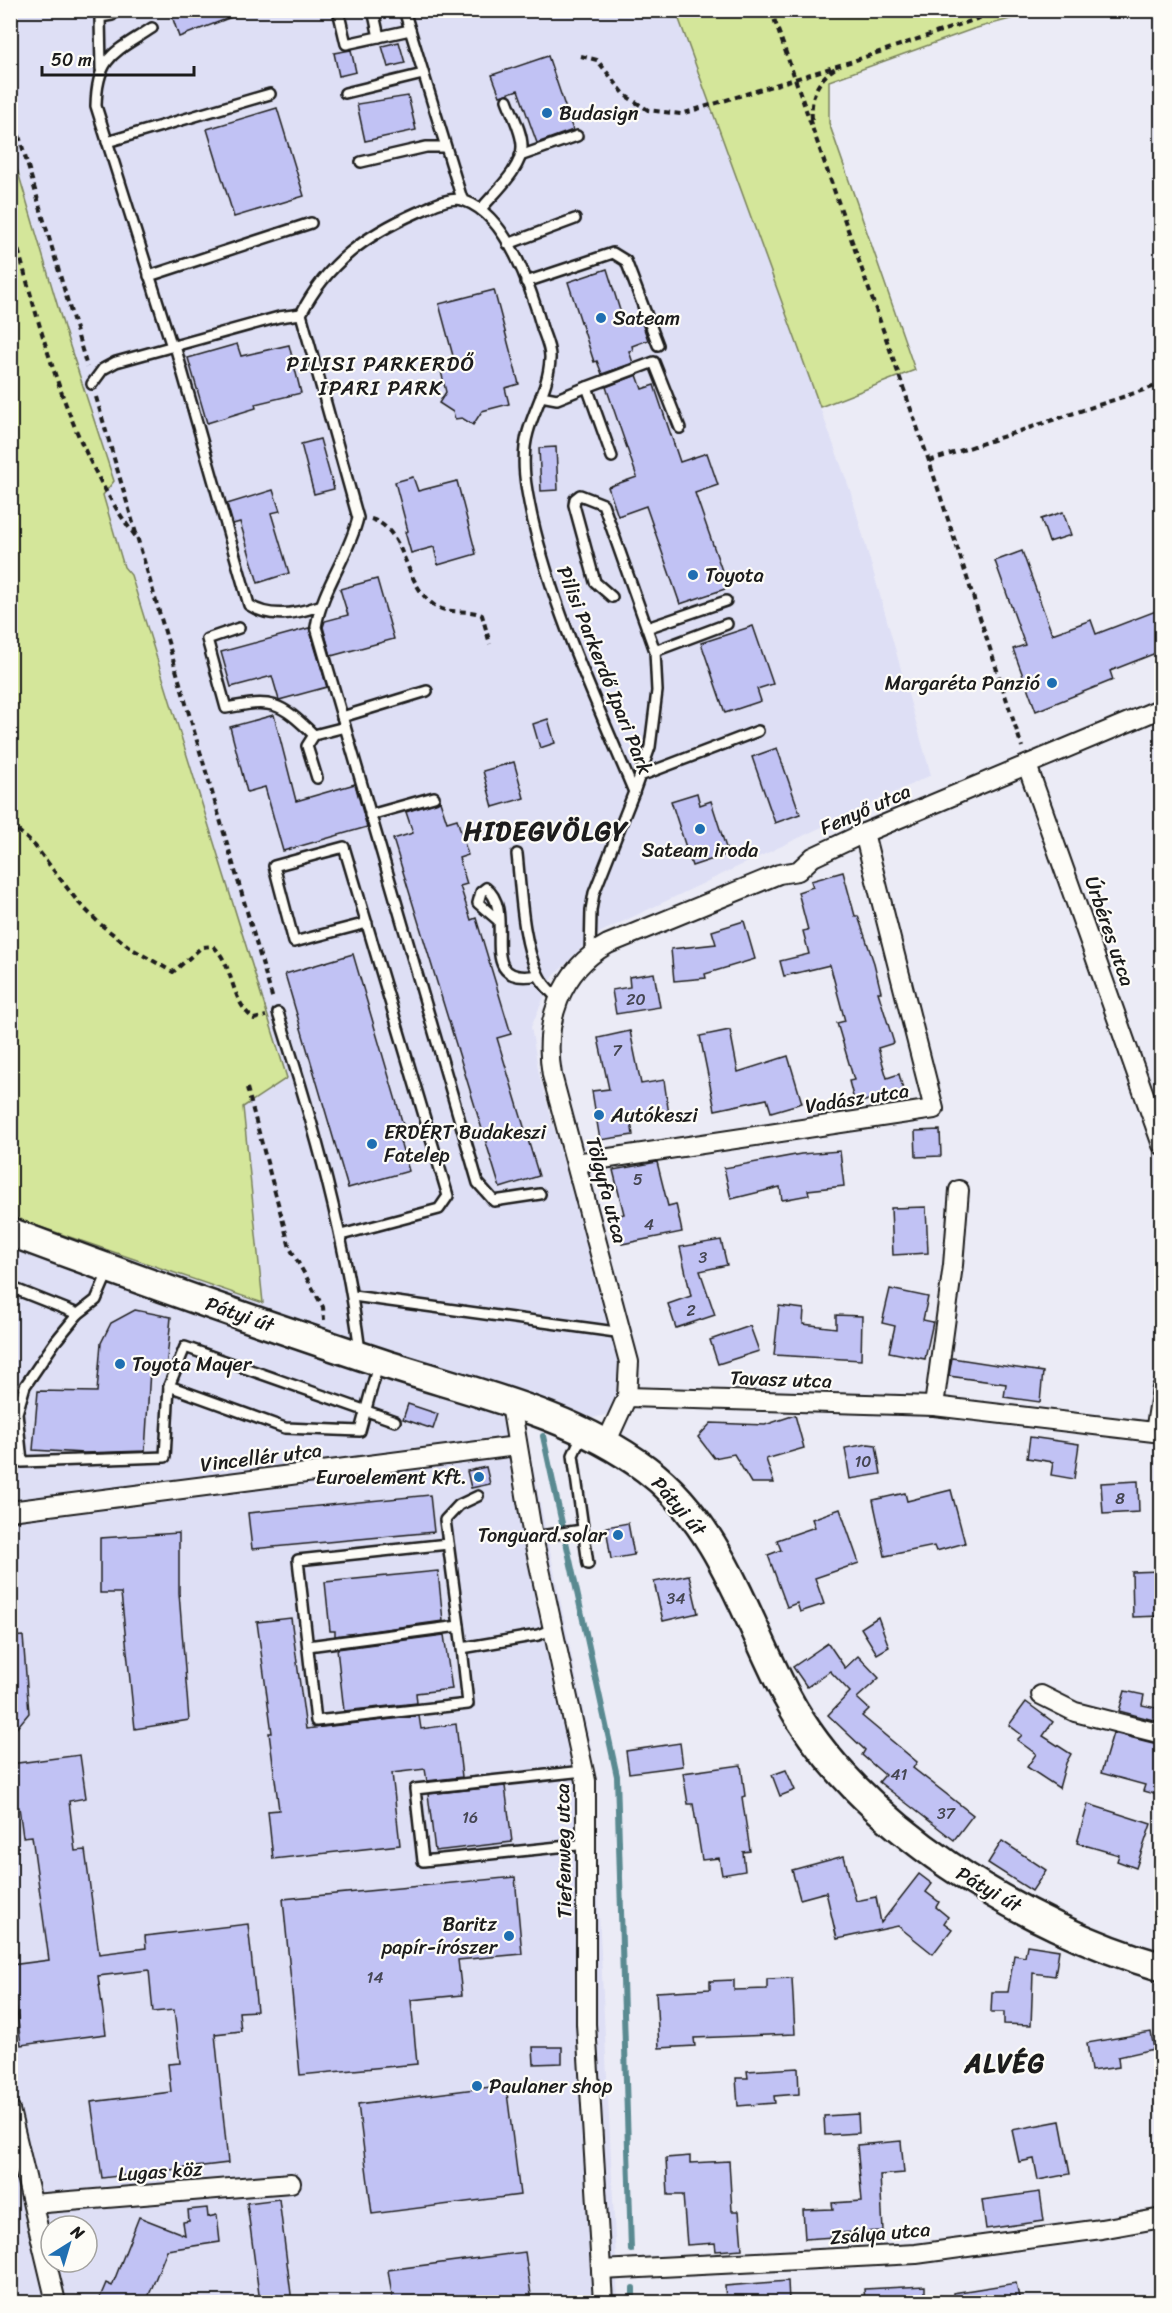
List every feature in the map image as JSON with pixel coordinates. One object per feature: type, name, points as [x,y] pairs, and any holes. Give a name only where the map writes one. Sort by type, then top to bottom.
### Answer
[{"type":"main road","name":"Pátyi út","points":[[10,1232],[370,1359],[511,1405],[595,1437],[660,1480],[696,1521],[720,1557],[789,1700],[827,1756],[861,1795],[898,1830],[964,1876],[1083,1938],[1161,1967]]},
{"type":"street","name":"Fenyő utca","points":[[590,955],[608,944],[771,877],[798,871],[813,857],[864,833],[1161,708]]},
{"type":"street","name":"Úrbéres utca","points":[[1027,765],[1161,1145]]},
{"type":"street","name":"Vadász utca","points":[[576,1163],[934,1109],[864,833]]},
{"type":"street","name":"Tölgyfa utca","points":[[590,955],[578,968],[558,1000],[550,1024],[550,1063],[624,1333],[629,1362],[627,1397],[595,1437]]},
{"type":"street","points":[[934,1406],[953,1265],[959,1190]]},
{"type":"street","points":[[1158,1432],[1161,1388]]},
{"type":"street","name":"Tavasz utca","points":[[627,1397],[934,1406],[1158,1432]]},
{"type":"street","name":"Tiefenweg utca","points":[[511,1405],[533,1537],[584,1771],[588,1844],[586,2024],[603,2302]]},
{"type":"street","name":"Vincellér utca","points":[[10,1511],[517,1446]]},
{"type":"street","points":[[1041,1695],[1075,1712],[1161,1734]]},
{"type":"street","points":[[10,2110],[56,2302]]},
{"type":"street","name":"Lugas köz","points":[[33,2204],[291,2183]]},
{"type":"street","name":"Zsálya utca","points":[[601,2270],[916,2254],[1101,2229],[1161,2218]]},
{"type":"lane","points":[[338,10],[346,44],[410,30]]},
{"type":"lane","points":[[373,10],[380,37]]},
{"type":"lane","points":[[404,10],[444,147],[462,199],[439,203],[370,238],[337,261],[313,291],[301,314],[358,518],[354,538],[319,606],[316,627],[478,1183],[494,1201],[540,1194]]},
{"type":"lane","points":[[101,69],[100,17],[112,15]]},
{"type":"lane","points":[[152,28],[110,56],[101,69],[96,84],[96,106],[149,276],[174,346],[249,605],[262,614],[299,612],[319,606]]},
{"type":"lane","points":[[345,93],[423,74]]},
{"type":"lane","points":[[107,142],[270,94]]},
{"type":"lane","points":[[481,209],[513,169],[523,145],[507,100]]},
{"type":"lane","points":[[520,156],[577,136]]},
{"type":"lane","points":[[361,162],[426,147],[444,147]]},
{"type":"lane","name":"Pilisi Parkerdő Ipari Park","points":[[462,199],[481,209],[508,244],[526,282],[550,356],[541,396],[527,433],[524,461],[525,488],[543,563],[559,614],[634,792],[594,893],[591,910],[590,955]]},
{"type":"lane","points":[[508,244],[575,219]]},
{"type":"lane","points":[[149,276],[311,223]]},
{"type":"lane","points":[[526,282],[613,253],[626,261],[658,345]]},
{"type":"lane","points":[[92,384],[103,369],[116,362],[279,317],[301,314]]},
{"type":"lane","points":[[541,396],[557,399],[654,362],[680,428]]},
{"type":"lane","points":[[587,387],[612,457]]},
{"type":"lane","points":[[612,597],[595,582],[574,505],[575,499],[580,495],[589,496],[603,504],[655,651],[657,691],[650,747],[634,792]]},
{"type":"lane","points":[[647,628],[726,601]]},
{"type":"lane","points":[[655,651],[727,624]]},
{"type":"lane","points":[[239,628],[207,639],[226,708],[259,701],[280,707],[314,735]]},
{"type":"lane","points":[[317,778],[307,746],[314,735],[427,692]]},
{"type":"lane","points":[[640,776],[758,731]]},
{"type":"lane","points":[[370,815],[434,797]]},
{"type":"lane","points":[[341,1235],[439,1209],[448,1196],[367,923],[344,847],[274,866],[294,942],[367,923]]},
{"type":"lane","points":[[517,854],[523,914],[538,975],[558,1000]]},
{"type":"lane","points":[[499,921],[501,962],[508,974],[522,978],[538,975]]},
{"type":"lane","points":[[169,1386],[285,1428],[360,1431],[365,1410],[370,1359],[353,1296],[320,1146],[278,1013]]},
{"type":"lane","points":[[22,1462],[14,1413],[25,1386],[55,1342],[78,1314],[96,1300],[110,1269]]},
{"type":"lane","points":[[10,1287],[78,1314]]},
{"type":"lane","points":[[353,1296],[624,1333]]},
{"type":"lane","points":[[10,1462],[165,1457],[169,1386],[185,1347],[395,1420]]},
{"type":"lane","points":[[588,1564],[573,1455],[595,1437]]},
{"type":"lane","points":[[448,1544],[298,1560],[316,1721],[468,1704],[462,1648],[445,1520],[459,1505],[478,1496]]},
{"type":"lane","points":[[533,1537],[583,1530]]},
{"type":"lane","points":[[308,1646],[459,1626]]},
{"type":"lane","points":[[462,1648],[538,1635],[553,1629]]},
{"type":"lane","points":[[584,1771],[415,1789],[423,1861],[588,1844]]},
{"type":"path","points":[[771,10],[929,461],[1027,765]]},
{"type":"path","points":[[581,56],[597,60],[626,96],[648,110],[681,114],[853,61],[1003,10]]},
{"type":"path","points":[[814,129],[812,108],[816,88],[830,71],[853,61]]},
{"type":"path","points":[[10,105],[278,1013],[256,1019],[239,1004],[223,959],[213,946],[202,947],[173,972],[132,949],[100,924],[78,902],[35,846],[10,823]]},
{"type":"path","points":[[10,220],[45,344],[90,461],[118,514],[138,540]]},
{"type":"path","points":[[929,461],[1161,384]]},
{"type":"path","points":[[358,518],[374,520],[388,528],[394,535],[410,576],[429,602],[442,610],[482,615],[490,644]]},
{"type":"path","points":[[247,1088],[290,1248],[322,1307],[327,1344]]},
{"type":"shaded area","points":[[11,11],[676,11],[850,490],[931,775],[601,932],[589,940],[553,977],[531,1027],[539,1074],[621,1369],[618,1396],[611,1410],[605,1415],[593,1418],[517,1391],[591,1749],[618,2302],[11,2302],[11,1217],[262,1303],[243,1107],[131,575],[124,567],[103,495],[114,481],[65,331],[11,145]]},
{"type":"green space","points":[[676,11],[1040,11],[973,29],[829,81],[829,123],[915,370],[820,407]]},
{"type":"green space","points":[[10,145],[65,331],[114,481],[103,495],[124,567],[131,575],[287,1078],[243,1107],[263,1303],[11,1217]]},
{"type":"building","points":[[170,10],[245,10],[245,12],[179,37]]},
{"type":"building","points":[[399,42],[405,63],[388,67],[382,46]]},
{"type":"building","points":[[351,50],[356,72],[339,76],[334,53]]},
{"type":"building","name":"Budasign","points":[[548,56],[573,130],[537,143],[518,90],[500,96],[492,75]]},
{"type":"building","points":[[408,96],[416,130],[365,141],[357,104]]},
{"type":"building","points":[[277,108],[304,196],[234,217],[207,129]]},
{"type":"building","name":"Sateam","points":[[607,269],[623,320],[639,315],[648,340],[632,346],[633,350],[629,351],[633,363],[602,374],[597,361],[594,362],[568,282]]},
{"type":"building","points":[[494,290],[519,384],[505,388],[509,404],[482,411],[473,425],[462,418],[455,419],[453,412],[439,403],[446,392],[441,371],[456,367],[439,304]]},
{"type":"building","points":[[237,344],[241,356],[289,345],[301,393],[255,404],[256,408],[207,423],[188,358]]},
{"type":"building","points":[[637,375],[642,389],[654,385],[680,462],[707,453],[718,485],[695,493],[728,588],[680,604],[646,506],[618,516],[608,487],[637,477],[606,387]]},
{"type":"building","points":[[320,439],[334,489],[314,494],[301,444]]},
{"type":"building","points":[[556,447],[558,490],[541,491],[539,448]]},
{"type":"building","points":[[413,477],[418,491],[457,481],[476,554],[438,565],[434,547],[411,553],[405,532],[408,531],[395,482]]},
{"type":"building","points":[[273,490],[280,511],[271,513],[289,573],[258,583],[240,522],[233,524],[227,504]]},
{"type":"building","points":[[1063,512],[1071,535],[1049,542],[1041,519]]},
{"type":"building","points":[[1022,551],[1052,634],[1091,620],[1096,634],[1161,609],[1161,651],[1110,671],[1113,680],[1036,711],[1013,649],[1025,645],[995,561]]},
{"type":"building","points":[[377,579],[394,639],[331,656],[323,627],[325,621],[348,615],[340,589]]},
{"type":"building","points":[[753,626],[773,684],[757,689],[761,701],[725,713],[701,643]]},
{"type":"building","points":[[309,628],[327,687],[279,700],[272,676],[231,687],[221,652]]},
{"type":"building","points":[[274,715],[296,801],[355,784],[367,827],[283,851],[265,787],[247,792],[230,727]]},
{"type":"building","points":[[548,719],[555,743],[540,748],[533,724]]},
{"type":"building","points":[[777,748],[800,814],[775,823],[752,757]]},
{"type":"building","points":[[514,762],[524,798],[493,807],[483,771]]},
{"type":"building","name":"Sateam iroda","points":[[697,793],[700,805],[711,801],[728,854],[692,866],[671,801]]},
{"type":"building","points":[[440,801],[447,822],[457,819],[468,855],[459,858],[467,884],[460,886],[471,920],[476,918],[511,1034],[497,1038],[539,1176],[500,1188],[393,839],[413,833],[406,812]]},
{"type":"building","points":[[843,872],[855,916],[858,916],[874,963],[881,992],[878,992],[894,1043],[878,1048],[887,1078],[899,1074],[905,1097],[880,1104],[878,1097],[855,1104],[849,1081],[854,1080],[837,1023],[845,1021],[830,965],[784,976],[780,961],[809,954],[803,931],[808,930],[798,892],[813,887],[811,881]]},
{"type":"building","points":[[744,921],[755,959],[705,974],[706,978],[674,981],[671,949],[716,944],[712,931]]},
{"type":"building","points":[[353,954],[404,1128],[397,1131],[409,1171],[348,1188],[285,974]]},
{"type":"building","points":[[654,973],[660,1007],[616,1014],[612,990],[630,987],[629,977]]},
{"type":"building","points":[[730,1030],[738,1072],[788,1056],[802,1103],[771,1112],[767,1099],[715,1110],[700,1036]]},
{"type":"building","points":[[630,1031],[641,1084],[664,1080],[669,1115],[631,1121],[633,1135],[600,1140],[592,1091],[609,1089],[598,1038]]},
{"type":"building","points":[[940,1130],[941,1156],[916,1157],[915,1131]]},
{"type":"building","points":[[840,1151],[844,1186],[808,1190],[809,1195],[782,1200],[780,1187],[731,1199],[724,1168],[801,1154]]},
{"type":"building","points":[[657,1162],[668,1206],[676,1204],[682,1232],[622,1244],[616,1216],[624,1214],[613,1170]]},
{"type":"building","points":[[926,1207],[928,1253],[893,1255],[891,1208]]},
{"type":"building","points":[[721,1240],[727,1265],[700,1271],[715,1315],[676,1328],[668,1304],[691,1296],[680,1247]]},
{"type":"building","points":[[890,1289],[928,1297],[923,1320],[933,1322],[925,1359],[889,1352],[895,1326],[882,1323]]},
{"type":"building","points":[[779,1306],[804,1309],[803,1324],[836,1328],[836,1315],[862,1316],[861,1360],[774,1355]]},
{"type":"building","points":[[135,1310],[171,1317],[166,1370],[150,1370],[145,1451],[84,1453],[33,1450],[38,1391],[97,1392],[101,1343],[111,1323]]},
{"type":"building","points":[[750,1326],[759,1351],[718,1364],[710,1340]]},
{"type":"building","points":[[952,1358],[1043,1372],[1040,1402],[1004,1397],[1006,1384],[949,1376]]},
{"type":"building","points":[[408,1404],[438,1414],[433,1429],[403,1419]]},
{"type":"building","points":[[795,1415],[804,1448],[766,1459],[774,1483],[751,1483],[734,1454],[714,1458],[698,1437],[711,1423],[765,1425]]},
{"type":"building","points":[[1030,1437],[1079,1444],[1074,1479],[1051,1475],[1053,1462],[1027,1458]]},
{"type":"building","points":[[876,1445],[881,1474],[850,1479],[845,1448]]},
{"type":"building","name":"Euroelement Kft.","points":[[486,1467],[490,1484],[471,1488],[467,1471]]},
{"type":"building","points":[[1138,1481],[1139,1512],[1103,1514],[1101,1483]]},
{"type":"building","points":[[951,1490],[965,1543],[936,1551],[934,1546],[885,1556],[873,1500],[905,1493],[907,1501]]},
{"type":"building","points":[[430,1495],[434,1532],[252,1549],[248,1513]]},
{"type":"building","points":[[840,1509],[859,1563],[815,1578],[824,1604],[800,1612],[797,1603],[787,1607],[768,1555],[781,1550],[777,1540],[815,1527],[812,1519]]},
{"type":"building","points":[[628,1523],[634,1555],[611,1559],[606,1527]]},
{"type":"building","points":[[179,1533],[179,1593],[189,1720],[135,1729],[121,1593],[100,1593],[100,1538]]},
{"type":"building","points":[[438,1571],[443,1621],[335,1636],[335,1631],[330,1631],[325,1582]]},
{"type":"building","points":[[1161,1571],[1161,1616],[1133,1617],[1132,1572]]},
{"type":"building","points":[[689,1575],[698,1613],[663,1621],[654,1582]]},
{"type":"building","points":[[878,1617],[889,1647],[877,1654],[861,1628]]},
{"type":"building","points":[[291,1618],[306,1729],[419,1716],[421,1729],[456,1724],[462,1777],[427,1781],[425,1769],[392,1773],[400,1845],[273,1859],[268,1811],[279,1810],[269,1733],[272,1733],[257,1622]]},
{"type":"building","points":[[444,1635],[452,1689],[416,1693],[417,1703],[344,1711],[337,1649]]},
{"type":"building","points":[[23,1636],[29,1713],[10,1736],[10,1637]]},
{"type":"building","points":[[828,1643],[845,1668],[858,1656],[879,1678],[857,1698],[869,1709],[862,1716],[917,1762],[913,1768],[973,1815],[954,1840],[879,1782],[885,1775],[862,1755],[865,1750],[828,1715],[850,1692],[830,1671],[807,1687],[793,1667]]},
{"type":"building","points":[[1125,1691],[1144,1695],[1142,1705],[1161,1709],[1161,1722],[1119,1711]]},
{"type":"building","points":[[1026,1702],[1053,1722],[1043,1736],[1071,1754],[1059,1788],[1027,1767],[1036,1754],[1017,1740],[1022,1735],[1009,1725]]},
{"type":"building","points":[[1113,1733],[1161,1745],[1161,1796],[1143,1791],[1145,1785],[1101,1773]]},
{"type":"building","points":[[680,1743],[683,1766],[629,1773],[626,1751]]},
{"type":"building","points":[[80,1755],[86,1798],[69,1801],[75,1851],[85,1850],[99,1954],[146,1948],[145,1936],[248,1924],[257,2011],[239,2012],[241,2031],[215,2034],[228,2163],[102,2178],[91,2102],[171,2092],[168,2064],[180,2063],[174,2010],[153,2012],[149,1970],[98,1976],[106,2034],[21,2045],[11,1965],[49,1960],[32,1836],[23,1837],[19,1807],[10,1808],[10,1764]]},
{"type":"building","points":[[741,1765],[745,1796],[742,1797],[750,1851],[743,1852],[745,1871],[722,1875],[719,1858],[702,1860],[693,1804],[688,1804],[683,1773]]},
{"type":"building","points":[[786,1770],[795,1790],[780,1796],[772,1775]]},
{"type":"building","points":[[505,1786],[512,1842],[435,1851],[428,1794]]},
{"type":"building","points":[[1088,1804],[1151,1824],[1136,1868],[1117,1861],[1119,1855],[1077,1843]]},
{"type":"building","points":[[1002,1841],[1046,1870],[1032,1891],[988,1863]]},
{"type":"building","points":[[844,1856],[856,1901],[876,1897],[881,1923],[919,1874],[932,1884],[926,1892],[939,1902],[936,1907],[948,1917],[944,1923],[952,1929],[933,1954],[898,1926],[837,1939],[826,1892],[800,1899],[792,1870]]},
{"type":"building","points":[[515,1877],[522,1954],[458,1960],[462,1995],[411,2000],[417,2064],[300,2075],[283,1899]]},
{"type":"building","points":[[1027,1945],[1059,1950],[1055,1976],[1033,1973],[1031,2025],[1004,2024],[1004,2012],[991,2012],[992,1992],[1008,1992],[1014,1955],[1025,1957]]},
{"type":"building","points":[[792,1978],[795,2034],[694,2038],[695,2046],[659,2048],[656,1992],[710,1989],[710,1981],[734,1980],[734,1990],[767,1989],[767,1979]]},
{"type":"building","points":[[1151,2032],[1154,2049],[1118,2057],[1119,2067],[1091,2071],[1087,2043]]},
{"type":"building","points":[[533,2047],[562,2047],[562,2063],[534,2064]]},
{"type":"building","points":[[798,2068],[799,2094],[774,2096],[775,2103],[738,2106],[736,2078],[748,2078],[747,2071]]},
{"type":"building","points":[[506,2085],[520,2195],[372,2214],[358,2104]]},
{"type":"building","points":[[858,2114],[859,2133],[825,2135],[824,2116]]},
{"type":"building","points":[[1060,2121],[1070,2174],[1038,2180],[1034,2159],[1019,2162],[1012,2130]]},
{"type":"building","points":[[901,2141],[904,2173],[880,2175],[883,2231],[836,2233],[833,2237],[805,2239],[803,2210],[833,2209],[832,2203],[862,2201],[857,2145]]},
{"type":"building","points":[[690,2156],[690,2163],[729,2161],[732,2211],[739,2211],[742,2249],[716,2251],[715,2243],[687,2245],[683,2195],[668,2195],[666,2158]]},
{"type":"building","points":[[1040,2192],[1044,2221],[986,2229],[982,2200]]},
{"type":"building","points":[[279,2199],[292,2302],[260,2302],[247,2203]]},
{"type":"building","points":[[207,2208],[208,2217],[217,2215],[220,2242],[167,2250],[147,2300],[152,2302],[98,2302],[106,2283],[112,2286],[139,2217],[185,2235],[183,2222],[189,2221],[188,2210]]},
{"type":"building","points":[[525,2252],[532,2302],[393,2302],[388,2270]]},
{"type":"building","points":[[788,2281],[789,2302],[726,2302],[725,2286]]},
{"type":"building","points":[[1016,2283],[1020,2302],[953,2302],[953,2293]]},
{"type":"building","points":[[925,2286],[925,2302],[865,2302],[864,2289]]},
{"type":"waterway","points":[[543,1436],[617,1776],[631,2250]]},
{"type":"waterway","points":[[633,2288],[633,2302]]},
{"type":"place","name":"Budasign","points":[[547,113]]},
{"type":"place","name":"Sateam","points":[[601,318]]},
{"type":"place","name":"Toyota","points":[[693,575]]},
{"type":"place","name":"Margaréta Panzió","points":[[1052,683]]},
{"type":"place","name":"Sateam iroda","points":[[700,829]]},
{"type":"place","name":"Autókeszi","points":[[599,1115]]},
{"type":"place","name":"ERDÉRT Budakeszi Fatelep","points":[[372,1144]]},
{"type":"place","name":"Toyota Mayer","points":[[120,1364]]},
{"type":"place","name":"Euroelement Kft.","points":[[479,1477]]},
{"type":"place","name":"Tonguard solar","points":[[618,1535]]},
{"type":"place","name":"Baritz papír-írószer","points":[[509,1936]]},
{"type":"place","name":"Paulaner shop","points":[[477,2086]]},
{"type":"district","name":"PILISI PARKERDŐ IPARI PARK","points":[[381,376]]},
{"type":"district","name":"HIDEGVÖLGY","points":[[546,831]]},
{"type":"district","name":"ALVÉG","points":[[1005,2063]]}]
